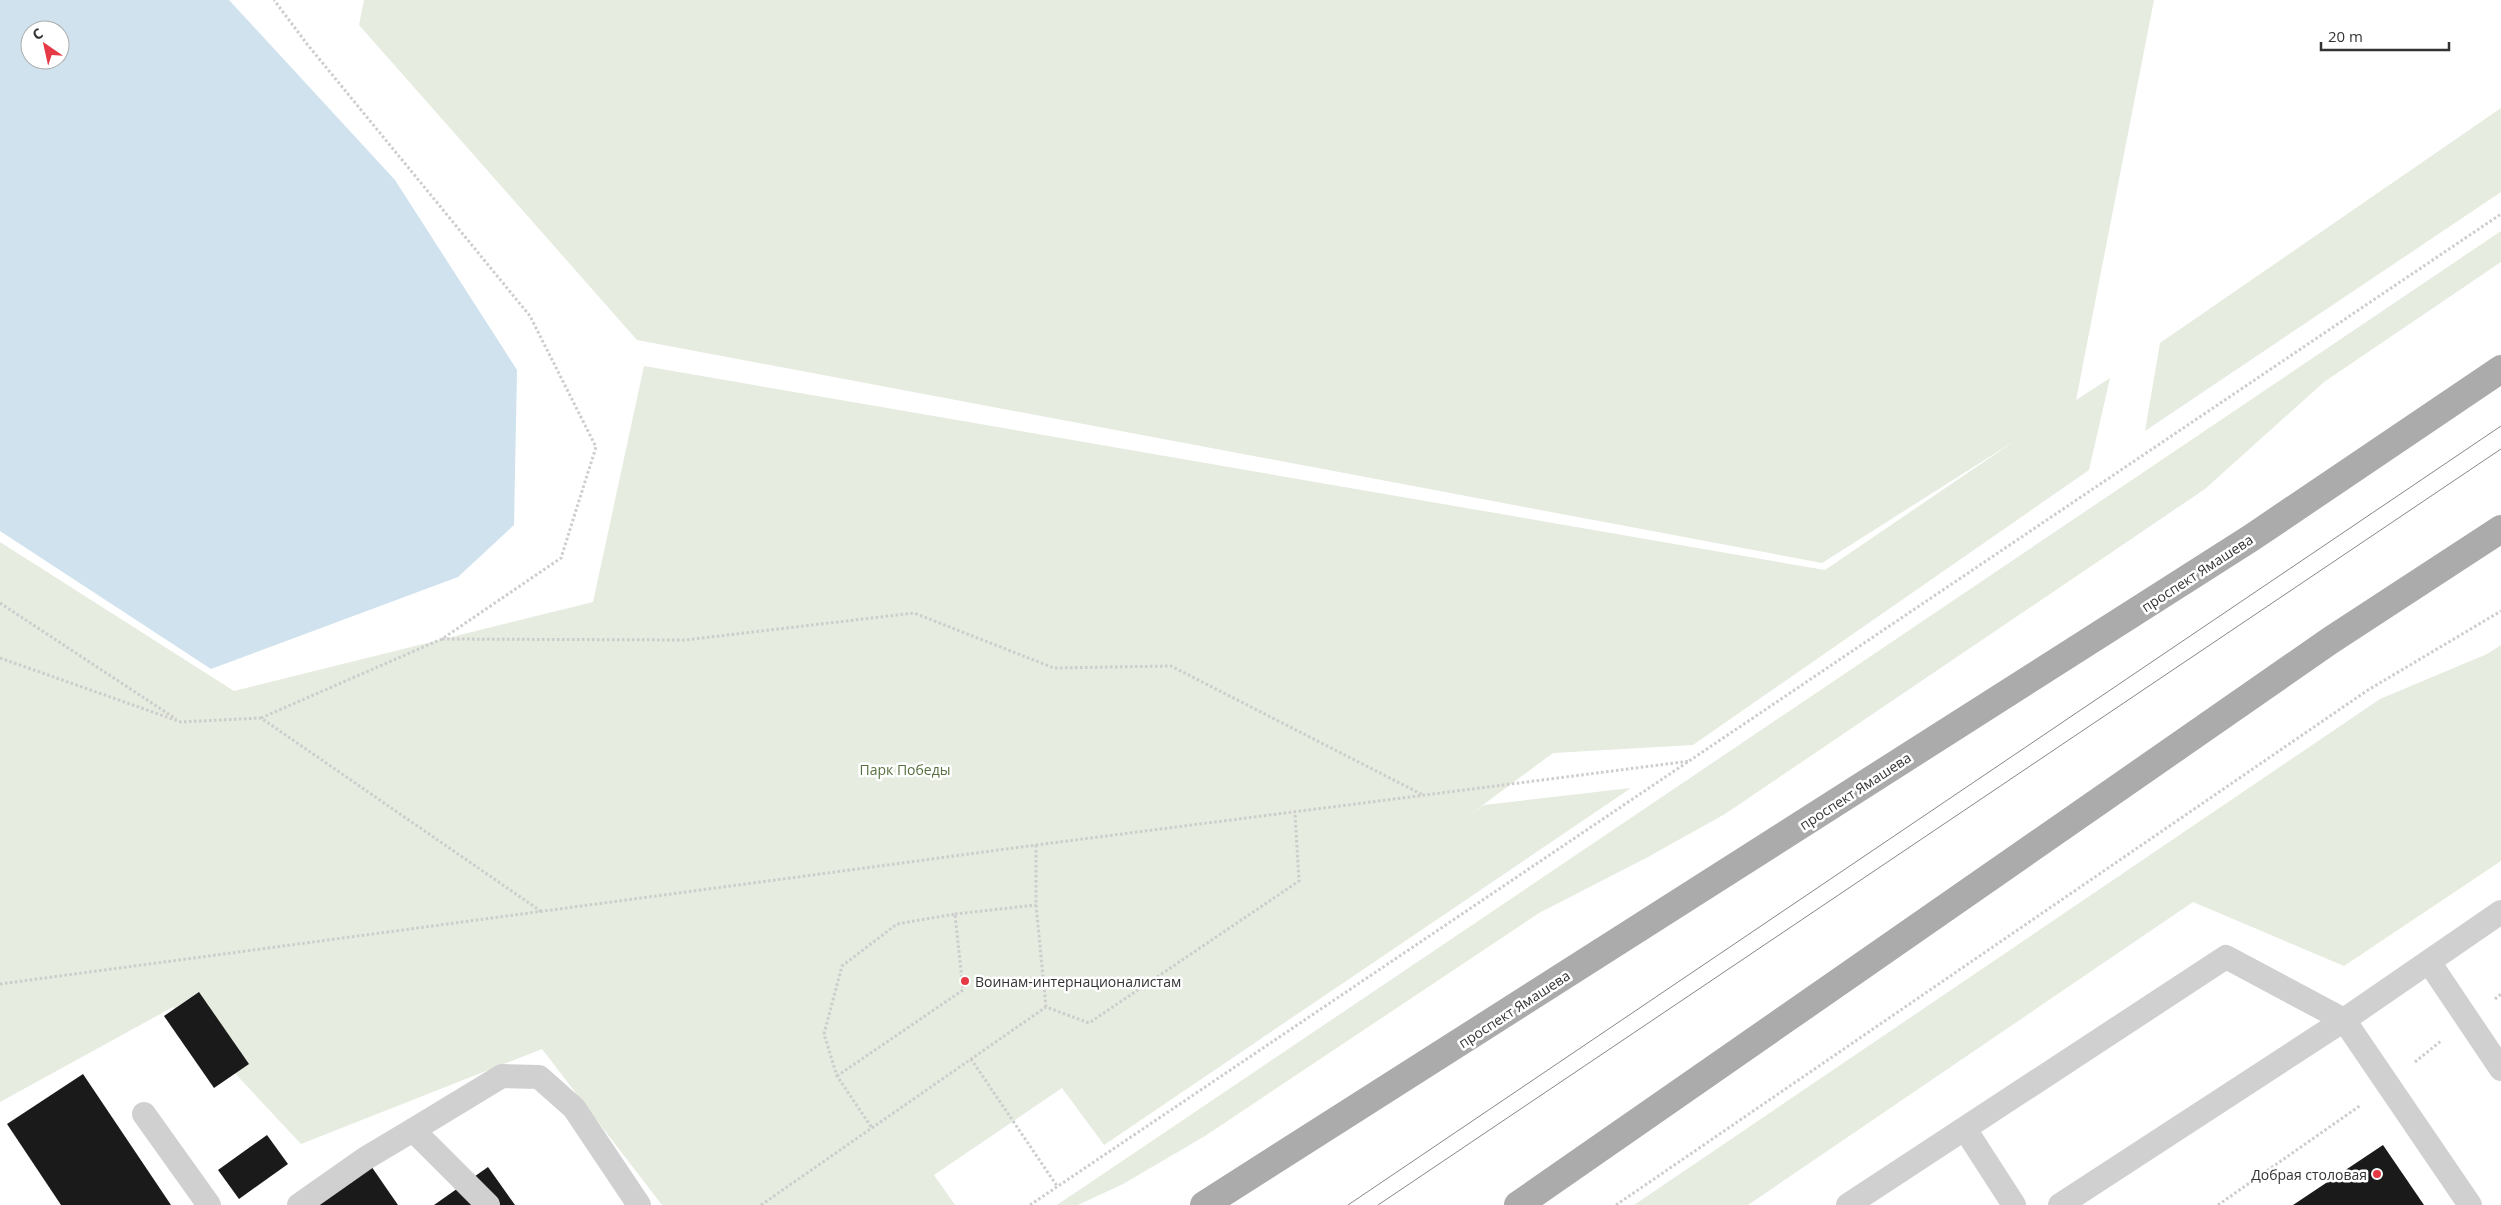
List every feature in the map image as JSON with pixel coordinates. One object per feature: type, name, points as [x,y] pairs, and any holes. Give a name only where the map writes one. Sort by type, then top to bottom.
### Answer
[{"type":"main road","name":"проспект Ямашева","points":[[1204,1205],[2251,538],[2501,369]]},
{"type":"main road","points":[[1518,1205],[2331,640],[2501,529]]},
{"type":"lane","points":[[2060,1205],[2344,1020],[2501,912]]},
{"type":"lane","points":[[1848,1205],[2226,957],[2344,1020],[2470,1205]]},
{"type":"lane","points":[[2429,962],[2501,1069]]},
{"type":"lane","points":[[299,1205],[366,1158],[502,1076],[539,1078],[574,1108],[640,1205]]},
{"type":"lane","points":[[144,1114],[209,1205]]},
{"type":"lane","points":[[1965,1129],[2014,1205]]},
{"type":"lane","points":[[413,1130],[488,1205]]},
{"type":"path","points":[[0,658],[181,722],[261,718],[442,639],[561,558],[596,447],[530,316],[306,44],[274,0]]},
{"type":"path","points":[[1030,1205],[2501,214]]},
{"type":"path","points":[[0,603],[181,722]]},
{"type":"path","points":[[1616,1205],[2368,690],[2501,611]]},
{"type":"path","points":[[442,639],[685,640],[914,613],[1054,668],[1172,666],[1425,796]]},
{"type":"path","points":[[261,718],[543,912]]},
{"type":"path","points":[[0,984],[1036,845],[1691,761]]},
{"type":"path","points":[[1046,1007],[1089,1023],[1299,881],[1295,813]]},
{"type":"path","points":[[1036,845],[1036,905],[1046,1007]]},
{"type":"path","points":[[872,1128],[838,1076],[824,1034],[842,966],[897,924],[956,914],[1036,905]]},
{"type":"path","points":[[838,1076],[963,990],[956,914]]},
{"type":"path","points":[[761,1205],[1046,1007]]},
{"type":"path","points":[[971,1059],[1057,1186]]},
{"type":"green space","name":"Парк Победы","points":[[364,0],[2154,0],[2076,400],[2110,378],[2089,470],[1693,745],[1553,753],[1472,813],[1484,805],[1631,788],[1104,1145],[1062,1088],[934,1175],[955,1205],[662,1205],[542,1049],[301,1144],[173,1007],[0,1102],[0,542],[234,691],[593,602],[644,366],[1825,570],[2016,440],[1822,563],[637,340],[359,25]]},
{"type":"green space","points":[[2501,108],[2501,192],[2145,431],[2160,343]]},
{"type":"green space","points":[[2501,231],[2501,262],[2324,382],[2205,489],[1725,814],[1648,857],[1539,913],[1205,1136],[1123,1184],[1078,1205],[1057,1205]]},
{"type":"green space","points":[[2501,645],[2501,861],[2344,966],[2193,902],[1748,1205],[1634,1205],[2380,699],[2487,654]]},
{"type":"water","points":[[0,0],[229,0],[395,180],[517,370],[514,525],[458,577],[211,669],[0,531]]},
{"type":"building","points":[[199,992],[249,1064],[214,1088],[164,1016]]},
{"type":"building","points":[[83,1074],[171,1205],[61,1205],[7,1124]]},
{"type":"building","points":[[267,1135],[288,1164],[239,1199],[218,1170]]},
{"type":"building","points":[[2383,1145],[2424,1205],[2293,1205]]},
{"type":"building","points":[[369,1163],[398,1205],[309,1205]]},
{"type":"building","points":[[488,1167],[515,1205],[434,1205]]},
{"type":"tram line","points":[[1348,1205],[2501,426]]},
{"type":"tram line","points":[[1378,1205],[2501,449]]},
{"type":"place","name":"Воинам-интернационалистам","points":[[965,981]]},
{"type":"place","name":"Добрая столовая","points":[[2377,1174]]}]
